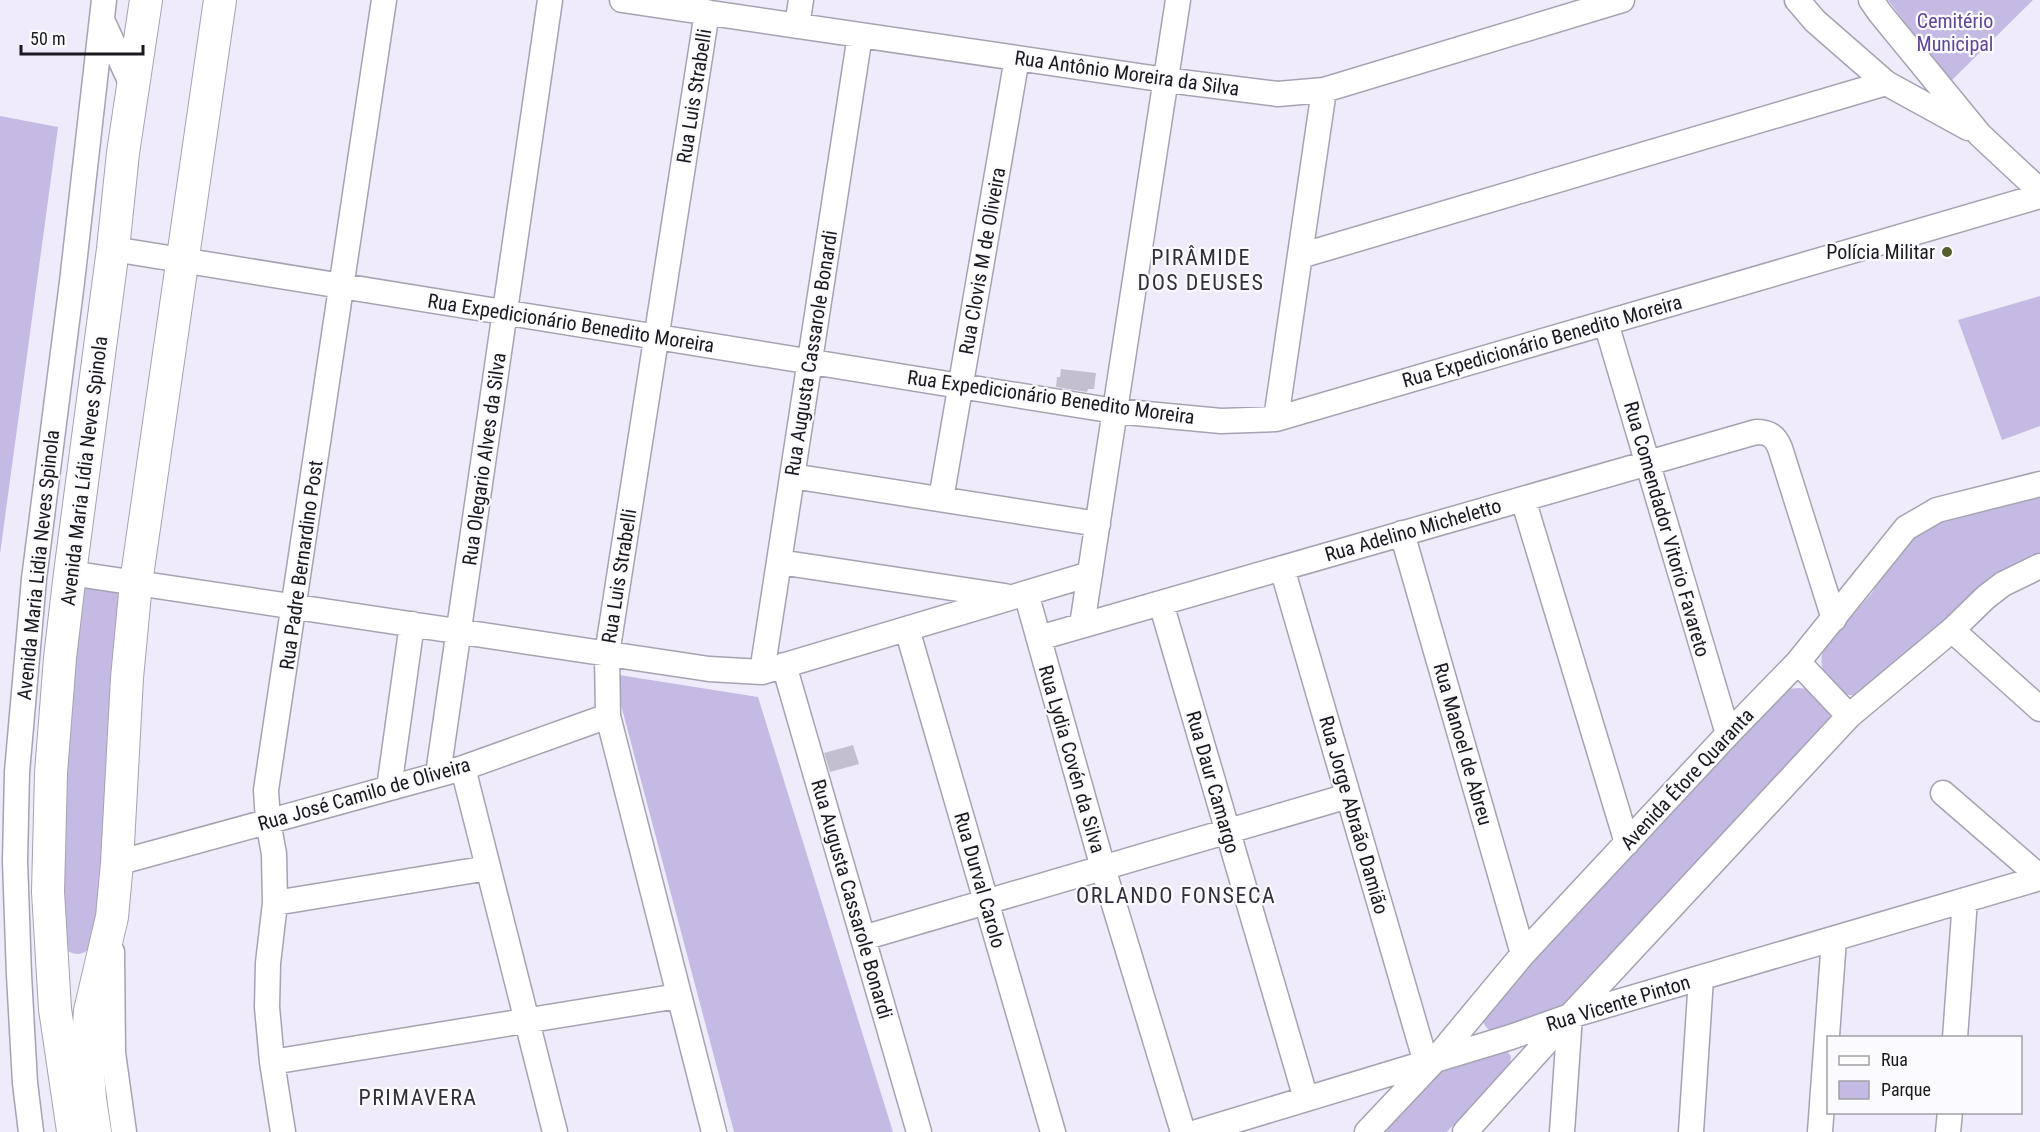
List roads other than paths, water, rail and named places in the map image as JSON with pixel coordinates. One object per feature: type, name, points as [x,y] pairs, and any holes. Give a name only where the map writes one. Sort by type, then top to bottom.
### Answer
[{"type":"main road","name":"Avenida Maria Lídia Neves Spinola","points":[[73,1132],[55,1009],[51,944],[48,892],[51,773],[60,658],[70,573],[123,153],[146,0]]},
{"type":"main road","points":[[95,1132],[87,1056],[90,1011],[112,917],[136,583],[220,0]]},
{"type":"main road","points":[[51,944],[57,956],[74,966],[88,964],[104,951]]},
{"type":"street","name":"Rua Padre Bernardino Post","points":[[283,1132],[272,1062],[267,1007],[268,963],[275,903],[274,854],[268,821],[267,790],[384,0]]},
{"type":"street","name":"Rua Olegario Alves da Silva","points":[[438,774],[549,0]]},
{"type":"street","name":"Rua Antônio Moreira da Silva","points":[[622,0],[1166,80],[1278,94],[1324,90],[1622,0]]},
{"type":"street","points":[[797,26],[801,0]]},
{"type":"street","points":[[1082,626],[1178,0]]},
{"type":"street","points":[[1797,0],[1815,21],[1886,83],[1980,135]]},
{"type":"street","points":[[1871,0],[1980,135],[2040,191]]},
{"type":"street","points":[[103,10],[133,87]]},
{"type":"street","name":"Avenida Maria Lidia Neves Spinola","points":[[32,1132],[25,1083],[19,975],[15,861],[17,772],[34,579],[72,282],[103,10]]},
{"type":"street","name":"Rua Luis Strabelli","points":[[706,12],[607,654],[608,716],[714,1132]]},
{"type":"street","name":"Rua Augusta Cassarole Bonardi","points":[[860,35],[778,562],[773,669],[863,938],[919,1132]]},
{"type":"street","name":"Rua Clovis M de Oliveira","points":[[941,499],[1017,58]]},
{"type":"street","points":[[1300,256],[1886,83]]},
{"type":"street","points":[[1276,419],[1324,90]]},
{"type":"street","name":"Rua Expedicionário Benedito Moreira","points":[[112,249],[1115,411],[1221,421],[1276,419],[2040,196]]},
{"type":"street","name":"Rua Comendador Vitorio Favareto","points":[[1606,323],[1728,735]]},
{"type":"street","name":"Rua Adelino Micheletto","points":[[1039,638],[1756,432],[1766,432],[1772,435],[1780,448],[1834,618]]},
{"type":"street","points":[[792,476],[1098,524]]},
{"type":"street","name":"Avenida Étore Quaranta","points":[[1367,1132],[1523,954],[1798,662],[1906,528],[1938,510],[2040,484]]},
{"type":"street","points":[[1523,499],[1627,843]]},
{"type":"street","name":"Rua Manoel de Abreu","points":[[1402,533],[1523,954]]},
{"type":"street","points":[[778,562],[1020,595]]},
{"type":"street","points":[[1465,1132],[1850,716],[1952,630],[1986,597],[2003,584],[2040,566]]},
{"type":"street","name":"Rua Jorge Abraão Damião","points":[[1282,568],[1348,796],[1430,1061]]},
{"type":"street","points":[[70,573],[709,669],[773,669],[1090,574]]},
{"type":"street","name":"Rua Lydia Covén da Silva","points":[[1020,595],[1039,638],[1103,868],[1183,1132]]},
{"type":"street","name":"Rua Daur Camargo","points":[[1161,603],[1306,1099]]},
{"type":"street","points":[[389,788],[412,624]]},
{"type":"street","name":"Rua Durval Carolo","points":[[907,629],[1053,1132]]},
{"type":"street","points":[[1952,630],[2040,709]]},
{"type":"street","points":[[1798,662],[1850,716]]},
{"type":"street","name":"Rua José Camilo de Oliveira","points":[[117,863],[463,768],[608,716]]},
{"type":"street","points":[[463,768],[555,1132]]},
{"type":"street","points":[[1943,793],[2040,878]]},
{"type":"street","points":[[863,938],[1348,796]]},
{"type":"street","points":[[275,903],[488,868]]},
{"type":"street","name":"Rua Vicente Pinton","points":[[1197,1132],[1511,1037],[1570,1016],[2040,878]]},
{"type":"street","points":[[1955,1036],[1965,900]]},
{"type":"street","points":[[112,917],[113,1053],[124,1132]]},
{"type":"street","points":[[1820,1132],[1834,939]]},
{"type":"street","points":[[1691,1132],[1701,978]]},
{"type":"street","points":[[272,1062],[678,996]]},
{"type":"street","points":[[1562,1132],[1570,1016]]},
{"type":"street","points":[[1948,1132],[1950,1114]]},
{"type":"place","name":"Polícia Militar","points":[[1947,252]]},
{"type":"district","name":"PIRÂMIDE DOS DEUSES","points":[[1201,270]]},
{"type":"district","name":"ORLANDO FONSECA","points":[[1176,895]]},
{"type":"district","name":"PRIMAVERA","points":[[418,1097]]},
{"type":"park label","name":"Cemitério Municipal","points":[[1955,32]]}]
